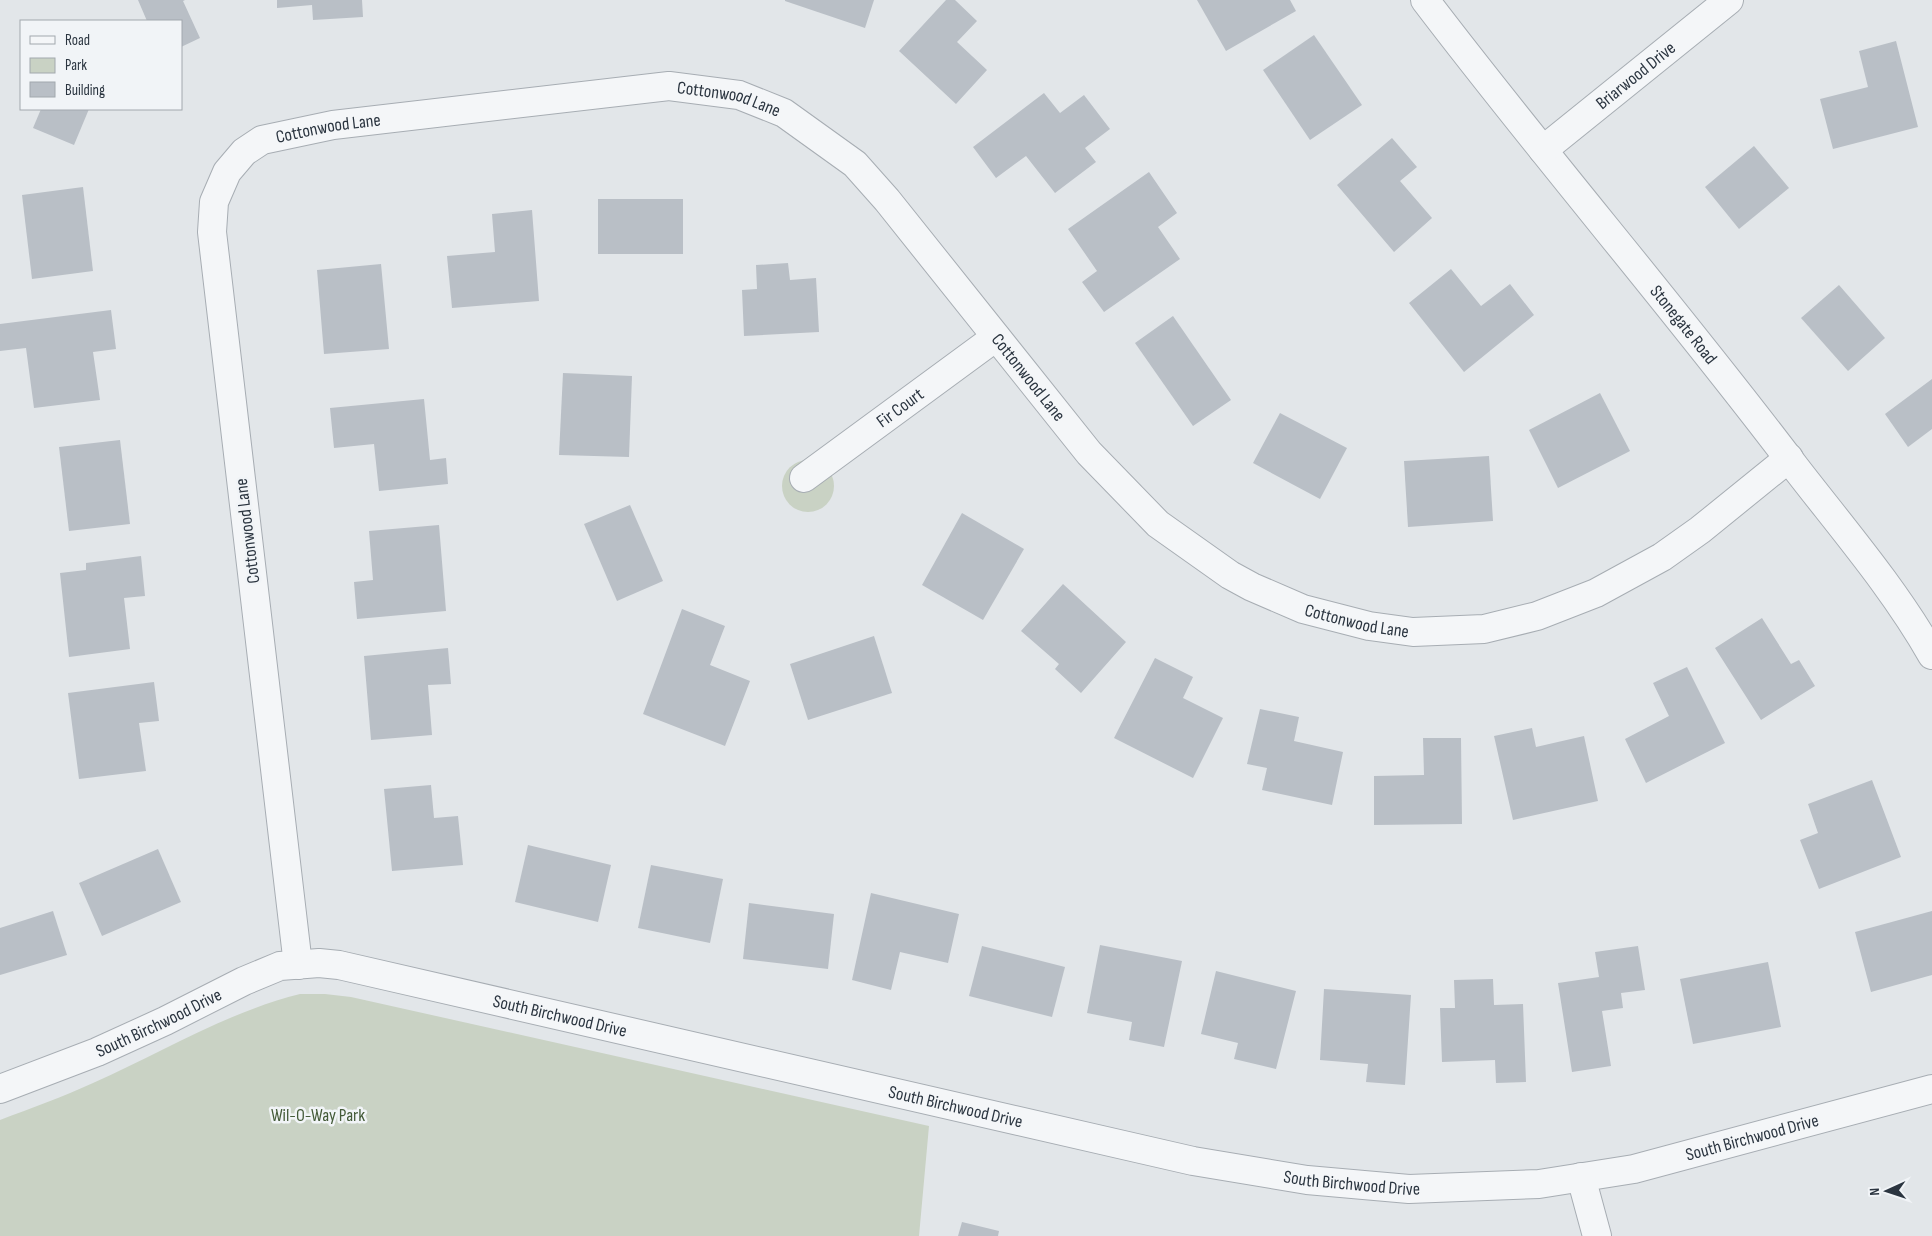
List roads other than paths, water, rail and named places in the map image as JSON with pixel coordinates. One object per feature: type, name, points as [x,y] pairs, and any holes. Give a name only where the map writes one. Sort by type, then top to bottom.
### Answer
[{"type":"street","name":"Stonegate Road","points":[[1425,0],[1483,77],[1745,400],[1900,604],[1932,656]]},
{"type":"street","name":"Briarwood Drive","points":[[1543,150],[1729,0]]},
{"type":"street","name":"Cottonwood Lane","points":[[298,965],[212,232],[214,202],[226,172],[244,152],[262,140],[333,126],[669,86],[739,95],[784,113],[855,164],[888,200],[1089,452],[1158,524],[1230,575],[1252,587],[1303,609],[1369,626],[1413,632],[1484,628],[1537,616],[1596,593],[1662,557],[1700,530],[1789,458]]},
{"type":"street","name":"Fir Court","points":[[804,478],[996,337]]},
{"type":"street","name":"South Birchwood Drive","points":[[0,1089],[97,1052],[165,1021],[252,977],[280,966],[319,963],[339,965],[1184,1158],[1307,1180],[1409,1189],[1539,1184],[1634,1169],[1932,1088]]},
{"type":"street","points":[[1581,1177],[1597,1236]]},
{"type":"park label","name":"Wil-O-Way Park","points":[[318,1115]]}]
